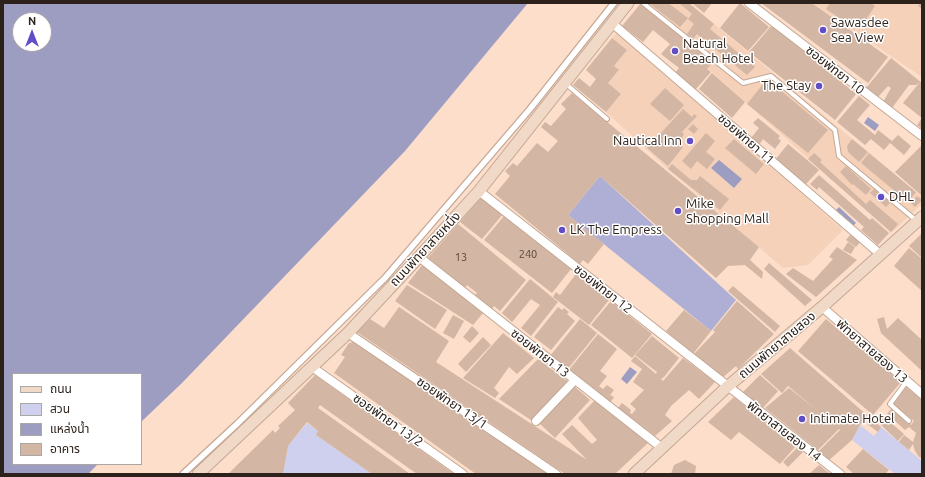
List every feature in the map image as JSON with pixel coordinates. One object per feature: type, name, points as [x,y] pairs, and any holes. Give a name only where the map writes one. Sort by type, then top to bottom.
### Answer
[{"type":"main road","name":"ถนนพัทยาสายหนึ่ง","points":[[198,474],[348,332],[419,257],[479,191],[613,24],[628,3]]},
{"type":"main road","name":"ถนนพัทยาสายสอง","points":[[634,474],[727,387],[822,307],[880,254],[920,221]]},
{"type":"street","points":[[183,474],[237,424],[385,278],[530,110],[614,3]]},
{"type":"street","name":"ซอยพัทยา 10","points":[[749,3],[922,136]]},
{"type":"street","name":"ซอยพัทยา 11","points":[[613,24],[880,254]]},
{"type":"street","name":"ซอยพัทยา 12","points":[[479,191],[727,387]]},
{"type":"street","name":"ซอยพัทยา 13","points":[[419,257],[662,448]]},
{"type":"street","name":"พัทยาสายสอง 13","points":[[822,307],[922,394]]},
{"type":"street","name":"ซอยพัทยา 13/1","points":[[348,332],[556,474]]},
{"type":"street","name":"ซอยพัทยา 13/2","points":[[312,367],[464,474]]},
{"type":"street","points":[[536,421],[574,380]]},
{"type":"street","name":"พัทยาสายสอง 14","points":[[727,387],[840,474]]},
{"type":"lane","points":[[643,3],[743,83],[771,76],[835,130],[839,156],[920,221]]},
{"type":"lane","points":[[565,82],[607,119]]},
{"type":"lane","points":[[907,381],[890,404],[909,421]]},
{"type":"shaded area","points":[[641,3],[689,3],[922,197],[922,204],[891,233],[711,71],[636,10]]},
{"type":"shaded area","points":[[813,3],[922,3],[922,77],[820,8]]},
{"type":"shaded area","name":"Nautical Inn","points":[[618,31],[843,230],[808,265],[783,268],[668,169],[606,112],[621,94],[608,83],[619,71],[614,66],[627,50],[612,38]]},
{"type":"shaded area","points":[[600,176],[736,300],[711,331],[568,215]]},
{"type":"green space","points":[[307,423],[318,431],[316,435],[372,474],[283,474],[288,446]]},
{"type":"green space","points":[[860,425],[874,436],[881,427],[922,461],[922,474],[895,474],[852,440]]},
{"type":"water","points":[[3,3],[528,3],[405,151],[182,383],[142,421],[142,373],[12,373],[12,465],[97,465],[88,474],[3,474]]},
{"type":"water","points":[[868,117],[879,125],[875,131],[864,123]]},
{"type":"water","points":[[719,160],[742,179],[734,188],[711,168]]},
{"type":"water","points":[[839,207],[856,223],[853,226],[836,210]]},
{"type":"water","points":[[630,367],[637,372],[627,384],[621,379]]},
{"type":"building","name":"Natural Beach Hotel","points":[[641,3],[713,62],[707,69],[711,72],[695,90],[675,73],[679,68],[661,54],[670,44],[653,30],[643,42],[622,26]]},
{"type":"building","points":[[649,3],[668,3],[688,18],[680,27]]},
{"type":"building","points":[[679,3],[689,3],[714,24],[710,29],[755,67],[747,75],[697,34],[693,39],[687,34],[694,24],[688,19],[692,14]]},
{"type":"building","points":[[692,3],[712,3],[704,13]]},
{"type":"building","points":[[740,3],[769,27],[748,51],[720,28]]},
{"type":"building","name":"Sawasdee Sea View","points":[[761,3],[812,3],[888,57],[868,83]]},
{"type":"building","points":[[830,3],[871,3],[875,6],[863,24],[858,21],[855,25],[850,21],[848,24],[826,9]]},
{"type":"building","points":[[922,3],[922,9],[918,6]]},
{"type":"building","points":[[772,25],[856,94],[835,120],[749,52]]},
{"type":"building","points":[[612,38],[627,50],[614,66],[619,70],[608,83],[621,94],[606,112],[573,85],[579,78],[590,87],[596,79],[586,70]]},
{"type":"building","points":[[891,58],[922,83],[922,118],[903,103],[920,82],[916,85],[909,85],[892,108],[883,102],[891,88],[888,86],[878,97],[866,88]]},
{"type":"building","points":[[712,73],[745,102],[732,118],[699,89]]},
{"type":"building","points":[[767,79],[828,130],[808,153],[747,104]]},
{"type":"building","points":[[665,88],[684,105],[670,121],[650,104]]},
{"type":"building","name":"Mike Shopping Mall","points":[[572,93],[759,247],[750,260],[763,272],[762,279],[745,265],[728,266],[716,278],[600,176],[568,215],[604,244],[588,264],[583,260],[580,264],[495,194],[510,176],[505,171],[513,163],[517,166],[537,143],[548,152],[558,141],[541,127],[545,122],[551,126],[566,109],[561,104]]},
{"type":"building","points":[[859,96],[870,105],[857,120],[875,135],[878,130],[892,141],[898,135],[911,146],[904,155],[890,143],[884,150],[871,139],[865,145],[837,122]]},
{"type":"building","points":[[683,109],[692,117],[694,114],[697,116],[682,132],[684,134],[679,144],[683,147],[668,166],[647,148]]},
{"type":"building","points":[[758,118],[780,136],[778,138],[781,141],[775,149],[763,139],[759,145],[751,138],[759,128],[753,123]]},
{"type":"building","points":[[922,118],[922,129],[917,125]]},
{"type":"building","points":[[693,124],[698,129],[694,134],[688,129]]},
{"type":"building","points":[[706,133],[715,141],[706,152],[715,159],[707,169],[697,161],[691,169],[682,161]]},
{"type":"building","points":[[734,139],[764,164],[756,174],[725,148]]},
{"type":"building","points":[[852,139],[868,152],[859,162],[848,152],[847,146]]},
{"type":"building","points":[[788,144],[819,170],[805,185],[775,160]]},
{"type":"building","points":[[922,145],[922,196],[895,172]]},
{"type":"building","points":[[814,153],[822,160],[820,162],[866,204],[870,200],[898,224],[891,232],[808,159]]},
{"type":"building","points":[[869,153],[916,192],[908,202],[861,163]]},
{"type":"building","points":[[672,164],[691,180],[697,180],[700,176],[729,199],[720,210],[668,169]]},
{"type":"building","points":[[846,166],[871,189],[866,195],[853,184],[852,185],[840,172]]},
{"type":"building","points":[[819,175],[870,220],[872,218],[889,233],[878,245],[861,230],[864,227],[819,187],[817,190],[810,184]]},
{"type":"building","name":"DHL","points":[[876,187],[892,201],[886,207],[870,193]]},
{"type":"building","points":[[482,196],[503,214],[482,239],[460,222]]},
{"type":"building","points":[[917,196],[922,200],[915,207],[911,203]]},
{"type":"building","points":[[504,216],[571,269],[552,293],[484,240]]},
{"type":"building","points":[[458,224],[526,280],[500,311],[494,306],[490,311],[473,297],[477,293],[467,285],[464,289],[428,258]]},
{"type":"building","points":[[922,233],[922,258],[909,246]]},
{"type":"building","points":[[850,235],[860,242],[856,247],[846,240]]},
{"type":"building","points":[[848,242],[855,247],[851,254],[843,250]]},
{"type":"building","points":[[837,247],[857,260],[816,297],[786,274],[793,268],[813,281],[833,259],[829,257]]},
{"type":"building","points":[[909,248],[922,259],[922,291],[894,266]]},
{"type":"building","points":[[769,263],[812,300],[805,306],[764,269]]},
{"type":"building","points":[[423,264],[484,312],[473,325],[408,283]]},
{"type":"building","points":[[576,274],[609,300],[589,325],[553,297],[556,292],[560,295]]},
{"type":"building","points":[[530,279],[558,302],[531,336],[521,328],[540,305],[531,299],[512,322],[502,313]]},
{"type":"building","points":[[407,285],[447,310],[435,329],[395,301]]},
{"type":"building","points":[[733,286],[780,326],[775,332],[728,291]]},
{"type":"building","points":[[611,301],[652,334],[632,358],[591,325]]},
{"type":"building","points":[[737,301],[774,334],[738,369],[736,366],[721,379],[693,355],[715,332],[713,330]]},
{"type":"building","points":[[399,307],[449,341],[436,362],[587,460],[562,434],[572,425],[592,444],[597,440],[578,418],[595,400],[649,442],[615,474],[565,474],[357,332],[370,319],[384,328]]},
{"type":"building","points":[[558,307],[562,310],[564,308],[569,312],[567,314],[575,321],[551,350],[534,337]]},
{"type":"building","points":[[684,310],[711,331],[693,354],[666,331]]},
{"type":"building","points":[[453,315],[464,321],[454,339],[443,333]]},
{"type":"building","points":[[884,317],[887,329],[898,318],[922,340],[922,371],[881,333],[877,319]]},
{"type":"building","points":[[580,319],[597,333],[567,370],[550,356]]},
{"type":"building","points":[[826,319],[901,382],[873,415],[798,351]]},
{"type":"building","points":[[472,326],[479,333],[470,343],[463,337]]},
{"type":"building","points":[[503,333],[534,358],[517,374],[509,367],[494,388],[499,393],[495,398],[463,378]]},
{"type":"building","points":[[598,334],[617,349],[600,371],[607,376],[599,386],[603,389],[607,385],[614,390],[610,395],[614,397],[610,403],[568,371]]},
{"type":"building","points":[[652,336],[679,358],[661,379],[663,381],[683,358],[715,382],[699,399],[689,390],[671,406],[665,415],[672,421],[655,436],[618,408],[622,403],[631,410],[630,413],[632,414],[636,409],[630,404],[644,390],[633,382],[642,369],[631,361],[635,356],[656,374],[657,372],[635,355]]},
{"type":"building","points":[[483,337],[491,345],[466,372],[458,364]]},
{"type":"building","points":[[354,342],[548,474],[476,474],[334,373],[345,357],[341,355],[349,343]]},
{"type":"building","points":[[790,348],[868,416],[860,425],[852,440],[828,461],[821,454],[819,455],[817,453],[840,430],[839,429],[818,450],[765,408],[789,388],[818,411],[788,386],[782,393],[761,374]]},
{"type":"building","points":[[538,359],[570,383],[534,422],[499,399]]},
{"type":"building","points":[[315,375],[454,474],[417,474],[320,405],[318,408],[410,474],[372,474],[316,435],[318,431],[307,422],[288,446],[283,474],[228,474],[273,430],[275,433],[280,428],[278,426],[295,410],[288,403]]},
{"type":"building","points":[[760,375],[778,391],[762,409],[742,393]]},
{"type":"building","points":[[574,386],[590,400],[555,438],[538,422]]},
{"type":"building","points":[[906,387],[922,400],[922,458],[919,457],[915,451],[913,444],[909,450],[899,442],[904,435],[913,442],[916,433],[909,427],[905,430],[887,414],[892,408],[911,425],[914,421],[892,403]]},
{"type":"building","points":[[734,397],[795,447],[780,464],[739,432],[731,440],[708,422]]},
{"type":"building","points":[[884,417],[904,434],[898,441],[879,423]]},
{"type":"building","points":[[871,419],[881,427],[878,432],[867,424]]},
{"type":"building","points":[[797,448],[803,452],[788,467],[783,462]]},
{"type":"building","points":[[863,449],[889,470],[885,474],[854,474],[846,467]]},
{"type":"building","points":[[685,460],[696,466],[695,474],[671,474],[674,465]]},
{"type":"building","points":[[819,465],[830,474],[809,474]]},
{"type":"place","name":"Sawasdee Sea View","points":[[823,30]]},
{"type":"place","name":"Natural Beach Hotel","points":[[675,51]]},
{"type":"place","name":"The Stay","points":[[819,86]]},
{"type":"place","name":"Nautical Inn","points":[[690,141]]},
{"type":"place","name":"DHL","points":[[881,197]]},
{"type":"place","name":"Mike Shopping Mall","points":[[678,211]]},
{"type":"place","name":"LK The Empress","points":[[562,230]]},
{"type":"place","name":"Intimate Hotel","points":[[802,419]]}]
